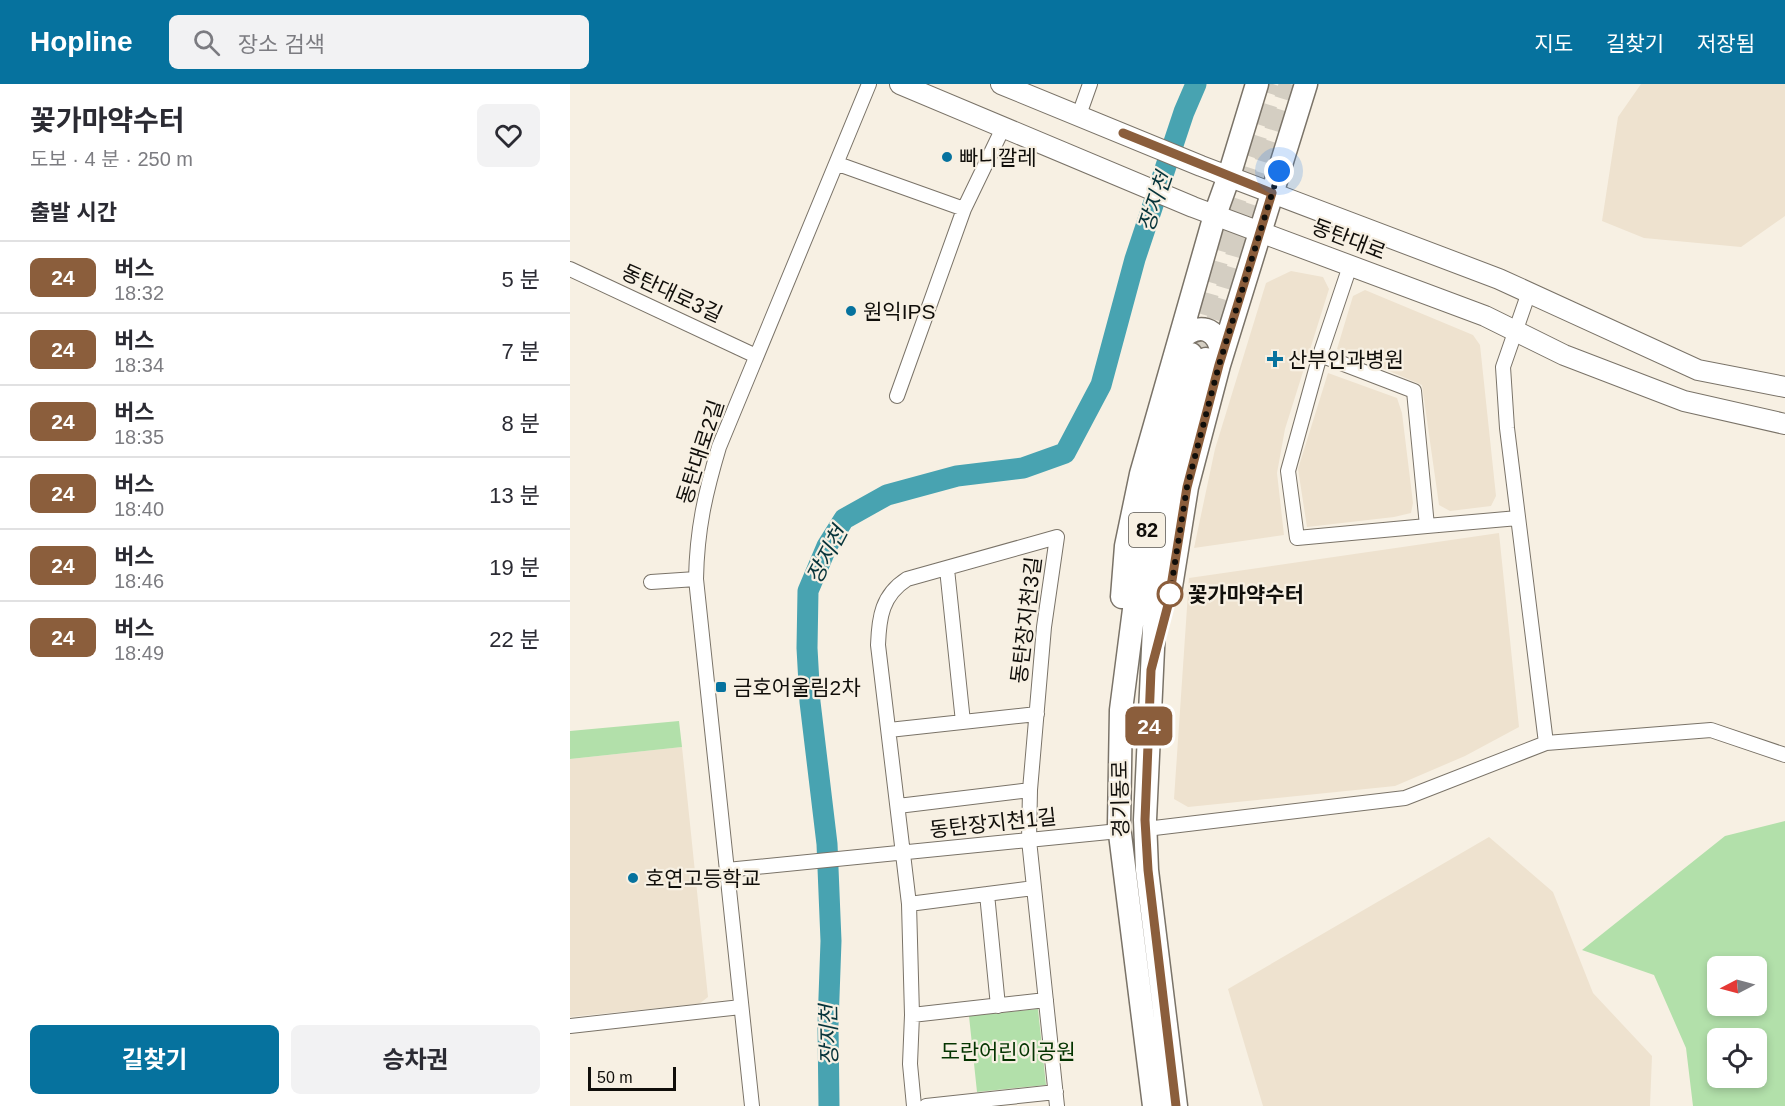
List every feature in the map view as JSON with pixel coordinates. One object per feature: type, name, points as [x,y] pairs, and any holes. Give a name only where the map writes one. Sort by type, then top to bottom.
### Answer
[{"type":"main road","name":"동탄대로","points":[[900,84],[1193,207],[1485,316],[1564,355],[1684,400],[1785,424]]},
{"type":"main road","name":"동탄대로","points":[[1001,84],[1201,166],[1488,274],[1698,370],[1785,387]]},
{"type":"main road","points":[[1200,352],[1215,215],[1257,84]]},
{"type":"main road","points":[[1200,352],[1260,232],[1306,84]]},
{"type":"main road","name":"경기동로","points":[[1176,1106],[1148,870],[1146,829],[1151,670],[1168,605],[1187,487],[1200,352]]},
{"type":"main road","name":"경기동로","points":[[1154,1106],[1119,831],[1122,586],[1126,546],[1141,474],[1200,352]]},
{"type":"street","name":"동탄대로2길","points":[[752,1106],[696,579],[697,546],[705,493],[720,447],[869,84]]},
{"type":"street","points":[[1079,115],[1090,84]]},
{"type":"street","points":[[897,396],[964,209],[1003,128]]},
{"type":"street","points":[[838,164],[964,209]]},
{"type":"street","points":[[1350,266],[1320,355],[1288,471],[1297,538],[1518,518]]},
{"type":"street","name":"동탄대로3길","points":[[570,268],[756,356]]},
{"type":"street","points":[[1529,292],[1503,367],[1507,428],[1546,743]]},
{"type":"street","points":[[1320,355],[1414,391],[1427,526]]},
{"type":"street","name":"동탄장지천3길","points":[[914,1106],[909,1064],[912,1016],[909,904],[878,645],[878,624],[885,603],[895,586],[907,579],[1057,537],[1044,627],[1030,790],[1029,840],[1056,1099]]},
{"type":"street","points":[[947,568],[963,722]]},
{"type":"street","points":[[651,582],[696,579]]},
{"type":"street","name":"동탄장지천3길","points":[[889,730],[1037,714]]},
{"type":"street","points":[[1146,829],[1405,798],[1546,743],[1711,730],[1785,755]]},
{"type":"street","points":[[898,806],[1030,790]]},
{"type":"street","name":"동탄장지천1길","points":[[727,870],[1119,831]]},
{"type":"street","points":[[909,904],[1034,888]]},
{"type":"street","points":[[987,894],[998,1006]]},
{"type":"street","points":[[912,1016],[1046,1000]]},
{"type":"street","points":[[570,1026],[741,1007]]},
{"type":"street","points":[[926,1106],[1056,1099]]},
{"type":"shaded area","points":[[1641,84],[1785,84],[1785,216],[1741,247],[1644,238],[1602,221],[1618,117]]},
{"type":"shaded area","name":"산부인과병원","points":[[1291,271],[1323,277],[1329,289],[1285,429],[1277,473],[1284,535],[1194,548],[1215,449],[1266,283]]},
{"type":"shaded area","points":[[1365,290],[1473,335],[1480,345],[1496,496],[1491,506],[1450,511],[1439,505],[1422,385],[1337,349],[1353,296]]},
{"type":"shaded area","points":[[1328,373],[1397,398],[1402,413],[1413,503],[1411,513],[1307,527],[1298,469]]},
{"type":"shaded area","points":[[1499,533],[1519,727],[1465,756],[1395,786],[1188,807],[1174,799],[1189,578]]},
{"type":"shaded area","name":"호연고등학교","points":[[682,747],[708,997],[699,1004],[570,1017],[570,759]]},
{"type":"shaded area","points":[[1489,837],[1553,892],[1593,993],[1652,1056],[1650,1106],[1263,1106],[1228,989]]},
{"type":"green space","points":[[679,721],[682,747],[570,759],[570,731]]},
{"type":"green space","points":[[1785,821],[1785,1106],[1693,1106],[1686,1048],[1654,975],[1582,950],[1725,836]]},
{"type":"green space","name":"도란어린이공원","points":[[1038,1009],[1046,1085],[977,1092],[969,1016]]},
{"type":"waterway","name":"장지천","points":[[829,1106],[828,1025],[831,941],[827,844],[810,702],[807,648],[808,591],[827,546],[844,519],[887,495],[957,476],[1023,468],[1065,453],[1101,385],[1135,259],[1184,112],[1196,84]]},
{"type":"tunnel","points":[[1193,346],[1228,222],[1273,84]]},
{"type":"tunnel","points":[[1208,352],[1290,84]]},
{"type":"bus line","name":"24","points":[[1123,133],[1272,193],[1219,365],[1187,487],[1168,605],[1151,670],[1145,820],[1148,870],[1176,1106]]},
{"type":"place","name":"빠니깔레","points":[[947,157]]},
{"type":"place","name":"원익IPS","points":[[851,311]]},
{"type":"place","name":"산부인과병원","points":[[1275,359]]},
{"type":"place","name":"꽃가마약수터","points":[[1170,594]]},
{"type":"place","name":"금호어울림2차","points":[[721,687]]},
{"type":"place","name":"호연고등학교","points":[[633,878]]},
{"type":"route","points":[[1170,594],[1187,487],[1219,365],[1279,171]]}]
